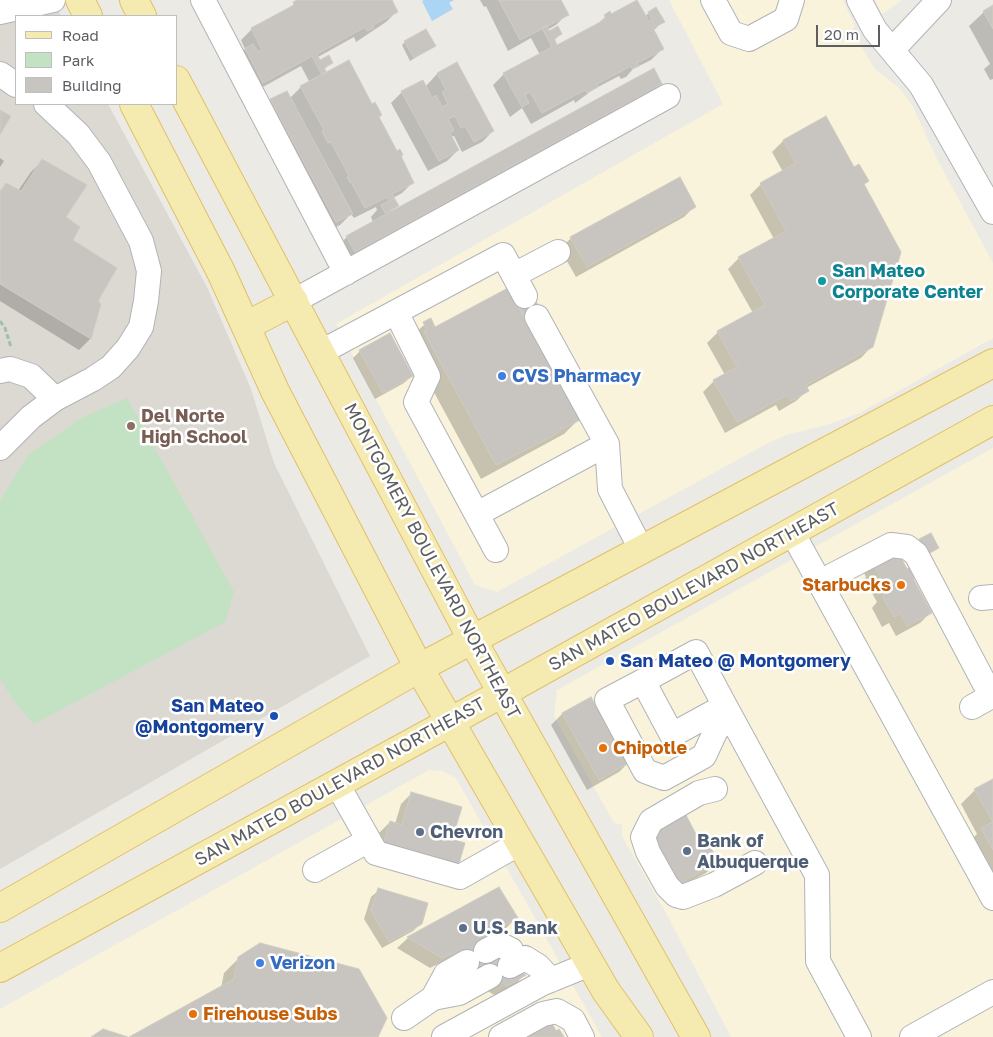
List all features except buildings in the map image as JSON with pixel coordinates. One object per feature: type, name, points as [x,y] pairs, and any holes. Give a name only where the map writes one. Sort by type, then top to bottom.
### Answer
[{"type":"main road","points":[[80,0],[88,15]]},
{"type":"main road","points":[[134,0],[142,15]]},
{"type":"main road","name":"MONTGOMERY BOULEVARD NORTHEAST","points":[[178,84],[473,641],[696,1037]]},
{"type":"main road","points":[[135,105],[221,272],[275,391],[419,668],[606,991],[638,1037]]},
{"type":"main road","points":[[246,326],[294,302]]},
{"type":"main road","points":[[0,908],[419,668],[993,363]]},
{"type":"main road","name":"SAN MATEO BOULEVARD NORTHEAST","points":[[0,968],[502,694],[993,420]]},
{"type":"street","points":[[1,13],[54,0]]},
{"type":"street","points":[[203,0],[346,273]]},
{"type":"street","points":[[713,0],[731,33],[749,39],[786,19],[792,0]]},
{"type":"street","points":[[859,0],[875,30],[921,85],[993,212]]},
{"type":"street","points":[[892,50],[939,0]]},
{"type":"street","points":[[0,74],[15,84]]},
{"type":"street","points":[[294,302],[668,96]]},
{"type":"street","points":[[0,448],[30,417],[55,399],[111,367],[128,348],[141,327],[149,271],[141,241],[99,162],[78,134],[47,105]]},
{"type":"street","points":[[321,352],[503,255],[519,285],[558,252]]},
{"type":"street","points":[[396,312],[428,376],[416,402],[496,550]]},
{"type":"street","points":[[536,317],[607,444],[610,490],[642,551]]},
{"type":"street","points":[[0,371],[10,369],[31,376],[55,399]]},
{"type":"street","points":[[477,514],[607,444]]},
{"type":"street","points":[[792,532],[993,898]]},
{"type":"street","points":[[820,582],[891,545],[907,547],[916,554],[988,690],[988,698],[972,707]]},
{"type":"street","points":[[729,713],[717,728],[704,756],[664,778],[645,770],[607,700],[696,652],[729,713],[816,875],[818,961],[859,1037]]},
{"type":"street","points":[[643,681],[672,735],[729,713]]},
{"type":"street","points":[[337,784],[376,853],[460,877],[520,843]]},
{"type":"street","points":[[715,789],[699,793],[651,821],[643,837],[648,852],[667,886],[676,895],[683,897],[714,885],[755,863]]},
{"type":"street","points":[[315,870],[369,840]]},
{"type":"street","points":[[404,1018],[433,998],[446,974],[496,961],[538,966],[551,980]]},
{"type":"street","points":[[444,1037],[551,980],[590,964]]},
{"type":"street","points":[[912,1037],[993,992]]},
{"type":"street","points":[[501,1037],[543,1014],[557,1011],[573,1020],[582,1037]]},
{"type":"path","points":[[0,320],[5,328],[11,350]]},
{"type":"shaded area","name":"Del Norte High School","points":[[0,0],[52,0],[60,15],[15,15],[15,105],[109,105],[207,287],[251,389],[274,463],[370,656],[0,869]]},
{"type":"shaded area","points":[[669,0],[843,0],[855,26],[852,31],[875,69],[899,88],[912,105],[937,159],[993,263],[993,338],[860,413],[827,425],[786,435],[768,443],[497,592],[475,585],[336,324],[723,104]]},
{"type":"shaded area","points":[[875,0],[902,0],[882,14]]},
{"type":"shaded area","points":[[993,448],[993,1037],[731,1037],[667,915],[622,836],[622,825],[614,823],[554,716],[557,690]]},
{"type":"shaded area","points":[[429,770],[442,771],[456,778],[602,1037],[0,1037],[0,1009]]},
{"type":"green space","points":[[127,398],[234,592],[225,622],[34,724],[16,704],[0,679],[0,501],[27,456],[83,417]]},
{"type":"water","points":[[454,0],[449,3],[453,9],[432,21],[422,1]]},
{"type":"tunnel","points":[[478,968],[498,958]]},
{"type":"place","name":"San Mateo Corporate Center","points":[[822,281]]},
{"type":"place","name":"CVS Pharmacy","points":[[502,376]]},
{"type":"place","name":"Del Norte High School","points":[[131,426]]},
{"type":"place","name":"Starbucks","points":[[901,585]]},
{"type":"place","name":"San Mateo @ Montgomery","points":[[610,661]]},
{"type":"place","name":"San Mateo @Montgomery","points":[[274,716]]},
{"type":"place","name":"Chipotle","points":[[603,748]]},
{"type":"place","name":"Chevron","points":[[420,832]]},
{"type":"place","name":"Bank of Albuquerque","points":[[687,851]]},
{"type":"place","name":"U.S. Bank","points":[[463,928]]},
{"type":"place","name":"Verizon","points":[[260,963]]},
{"type":"place","name":"Firehouse Subs","points":[[193,1014]]}]
